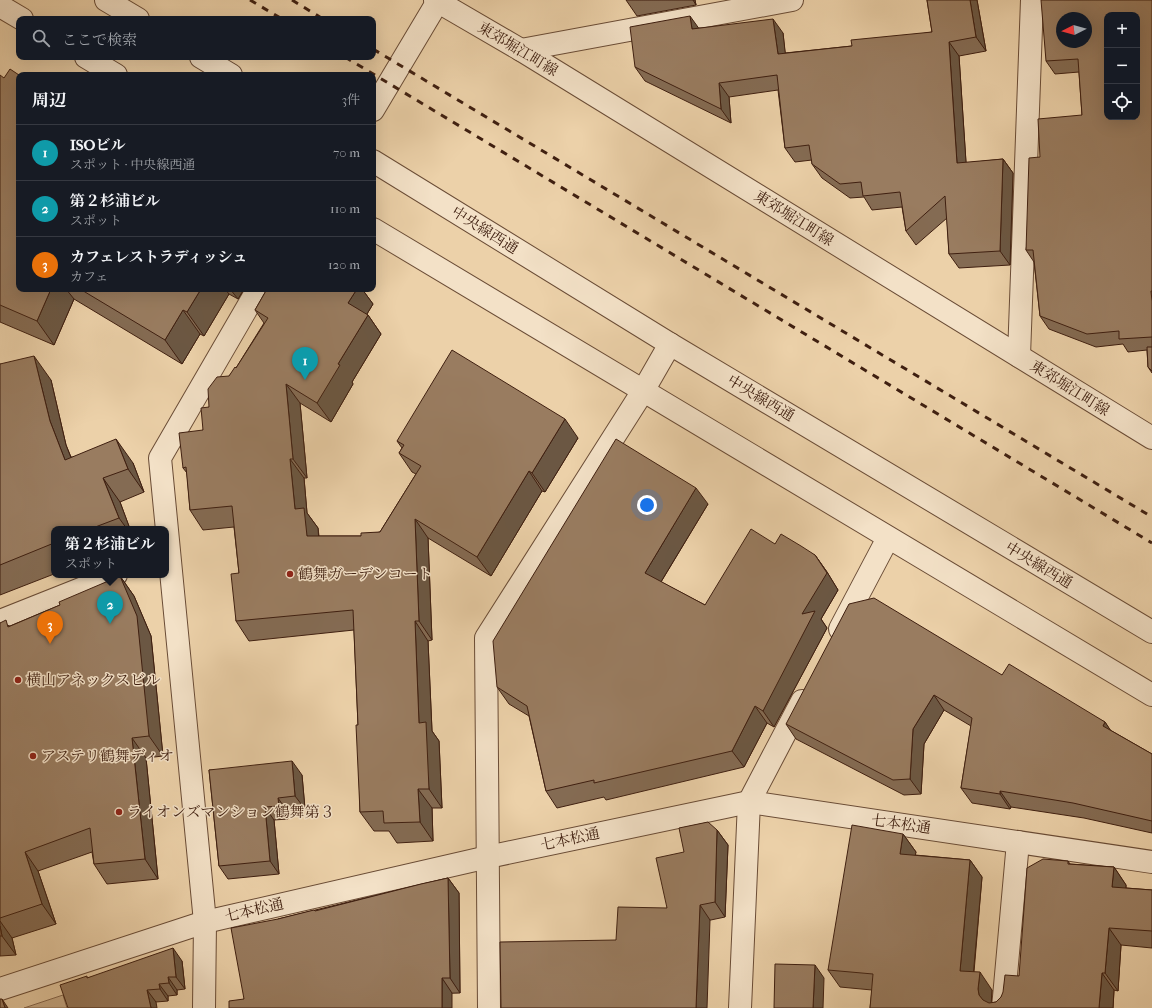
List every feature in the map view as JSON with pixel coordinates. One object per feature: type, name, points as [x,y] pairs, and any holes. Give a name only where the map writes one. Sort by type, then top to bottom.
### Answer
[{"type":"street","points":[[106,0],[133,16]]},
{"type":"street","points":[[521,50],[792,0]]},
{"type":"street","points":[[1019,356],[1032,0]]},
{"type":"street","points":[[376,105],[436,1]]},
{"type":"street","name":"東郊堀江町線","points":[[436,1],[521,50],[1152,438]]},
{"type":"street","points":[[0,6],[17,16]]},
{"type":"street","points":[[91,60],[111,72]]},
{"type":"street","points":[[206,60],[226,72]]},
{"type":"street","name":"中央線西通","points":[[376,163],[670,344],[1152,632]]},
{"type":"street","points":[[376,231],[1152,696]]},
{"type":"street","points":[[166,526],[160,458],[256,292]]},
{"type":"street","points":[[489,1008],[486,638],[643,391],[670,344]]},
{"type":"street","points":[[829,649],[888,538]]},
{"type":"street","points":[[169,564],[205,922],[204,1008]]},
{"type":"street","points":[[0,621],[108,578]]},
{"type":"street","points":[[740,1008],[749,802],[811,684]]},
{"type":"street","name":"七本松通","points":[[0,989],[205,922],[488,857],[749,802],[1152,862]]},
{"type":"street","points":[[1003,1008],[1018,842]]},
{"type":"shaded area","points":[[63,995],[67,1008],[24,1008]]},
{"type":"building","points":[[927,0],[970,0],[976,37],[949,42],[957,163],[1003,159],[1000,251],[949,254],[945,196],[906,231],[900,192],[863,196],[861,182],[840,184],[812,164],[809,145],[785,148],[777,75],[719,83],[721,109],[635,67],[630,27],[690,16],[692,29],[773,19],[778,54],[852,46],[851,40],[932,32]]},
{"type":"building","points":[[1041,0],[1152,0],[1152,337],[1119,339],[1119,331],[1087,334],[1040,316],[1033,250],[1026,250],[1029,158],[1040,157],[1038,119],[1082,115],[1078,59],[1046,61]]},
{"type":"building","points":[[10,69],[16,73],[16,292],[50,292],[37,321],[0,305],[0,75],[4,78]]},
{"type":"building","points":[[85,292],[199,292],[187,312],[183,310],[165,340]]},
{"type":"building","points":[[265,292],[355,292],[348,303],[368,315],[338,364],[340,365],[317,403],[286,384],[293,459],[290,459],[295,509],[304,508],[307,536],[361,536],[361,533],[380,532],[421,466],[399,453],[404,445],[397,441],[452,350],[565,419],[532,473],[529,471],[477,557],[415,519],[419,621],[415,621],[419,723],[426,722],[429,789],[418,789],[420,822],[384,823],[383,811],[360,812],[353,610],[236,621],[231,574],[239,573],[232,506],[190,510],[186,467],[183,468],[179,433],[203,430],[201,408],[209,407],[208,389],[217,377],[229,376],[235,367],[236,368],[268,318],[255,310]]},
{"type":"building","points":[[1147,347],[1152,347],[1152,371],[1148,367]]},
{"type":"building","points":[[34,356],[50,421],[65,460],[116,439],[128,469],[103,478],[119,518],[98,526],[51,526],[51,544],[0,565],[0,364]]},
{"type":"building","points":[[616,439],[696,488],[645,573],[705,605],[751,529],[775,544],[781,534],[815,555],[827,573],[802,614],[815,611],[763,711],[755,706],[732,751],[594,783],[594,780],[546,791],[527,706],[497,687],[493,641]]},
{"type":"building","points":[[115,578],[121,578],[137,616],[149,736],[132,738],[145,859],[94,864],[90,828],[25,852],[42,904],[0,918],[0,623],[6,620],[8,627],[60,605],[59,602]]},
{"type":"building","points":[[874,598],[1002,675],[1009,664],[1105,722],[1103,726],[1152,754],[1152,821],[1073,803],[1000,791],[1000,794],[961,788],[972,718],[934,695],[913,729],[910,779],[893,780],[786,724],[849,604]]},
{"type":"building","points":[[292,761],[295,796],[278,798],[279,806],[265,807],[270,861],[219,866],[209,770]]},
{"type":"building","points":[[708,822],[717,830],[715,902],[700,905],[696,1008],[501,1008],[500,942],[616,940],[618,907],[667,908],[656,858],[684,852],[679,828]]},
{"type":"building","points":[[852,825],[903,834],[900,854],[970,860],[960,971],[980,972],[978,989],[979,995],[983,1000],[989,1003],[996,1002],[1001,997],[1005,975],[1019,976],[1027,868],[1043,859],[1068,861],[1068,864],[1114,867],[1112,887],[1152,890],[1152,931],[1109,928],[1105,973],[1102,973],[1099,1008],[870,1008],[873,974],[828,970]]},
{"type":"building","points":[[448,878],[450,978],[442,978],[442,1008],[229,1008],[229,1001],[244,999],[231,928],[315,911]]},
{"type":"building","points":[[173,948],[176,977],[168,977],[169,983],[159,984],[160,989],[147,990],[151,1008],[68,1008],[60,985],[87,976],[87,978]]},
{"type":"building","points":[[775,964],[815,965],[813,1008],[774,1008]]},
{"type":"building","points":[[0,999],[2,999],[5,1008],[0,1008]]},
{"type":"railway","points":[[250,0],[277,16]]},
{"type":"railway","points":[[292,0],[318,16]]},
{"type":"railway","points":[[376,51],[1152,517]]},
{"type":"railway","points":[[350,60],[370,72]]},
{"type":"railway","points":[[376,76],[1152,543]]},
{"type":"place","name":"ISOビル","points":[[305,380]]},
{"type":"place","name":"鶴舞ガーデンコート","points":[[290,574]]},
{"type":"place","name":"第２杉浦ビル","points":[[110,624]]},
{"type":"place","name":"カフェレストラディッシュ","points":[[50,644]]},
{"type":"place","name":"横山アネックスビル","points":[[18,680]]},
{"type":"place","name":"アステリ鶴舞ディオ","points":[[33,756]]},
{"type":"place","name":"ライオンズマンション鶴舞第３","points":[[119,812]]}]
